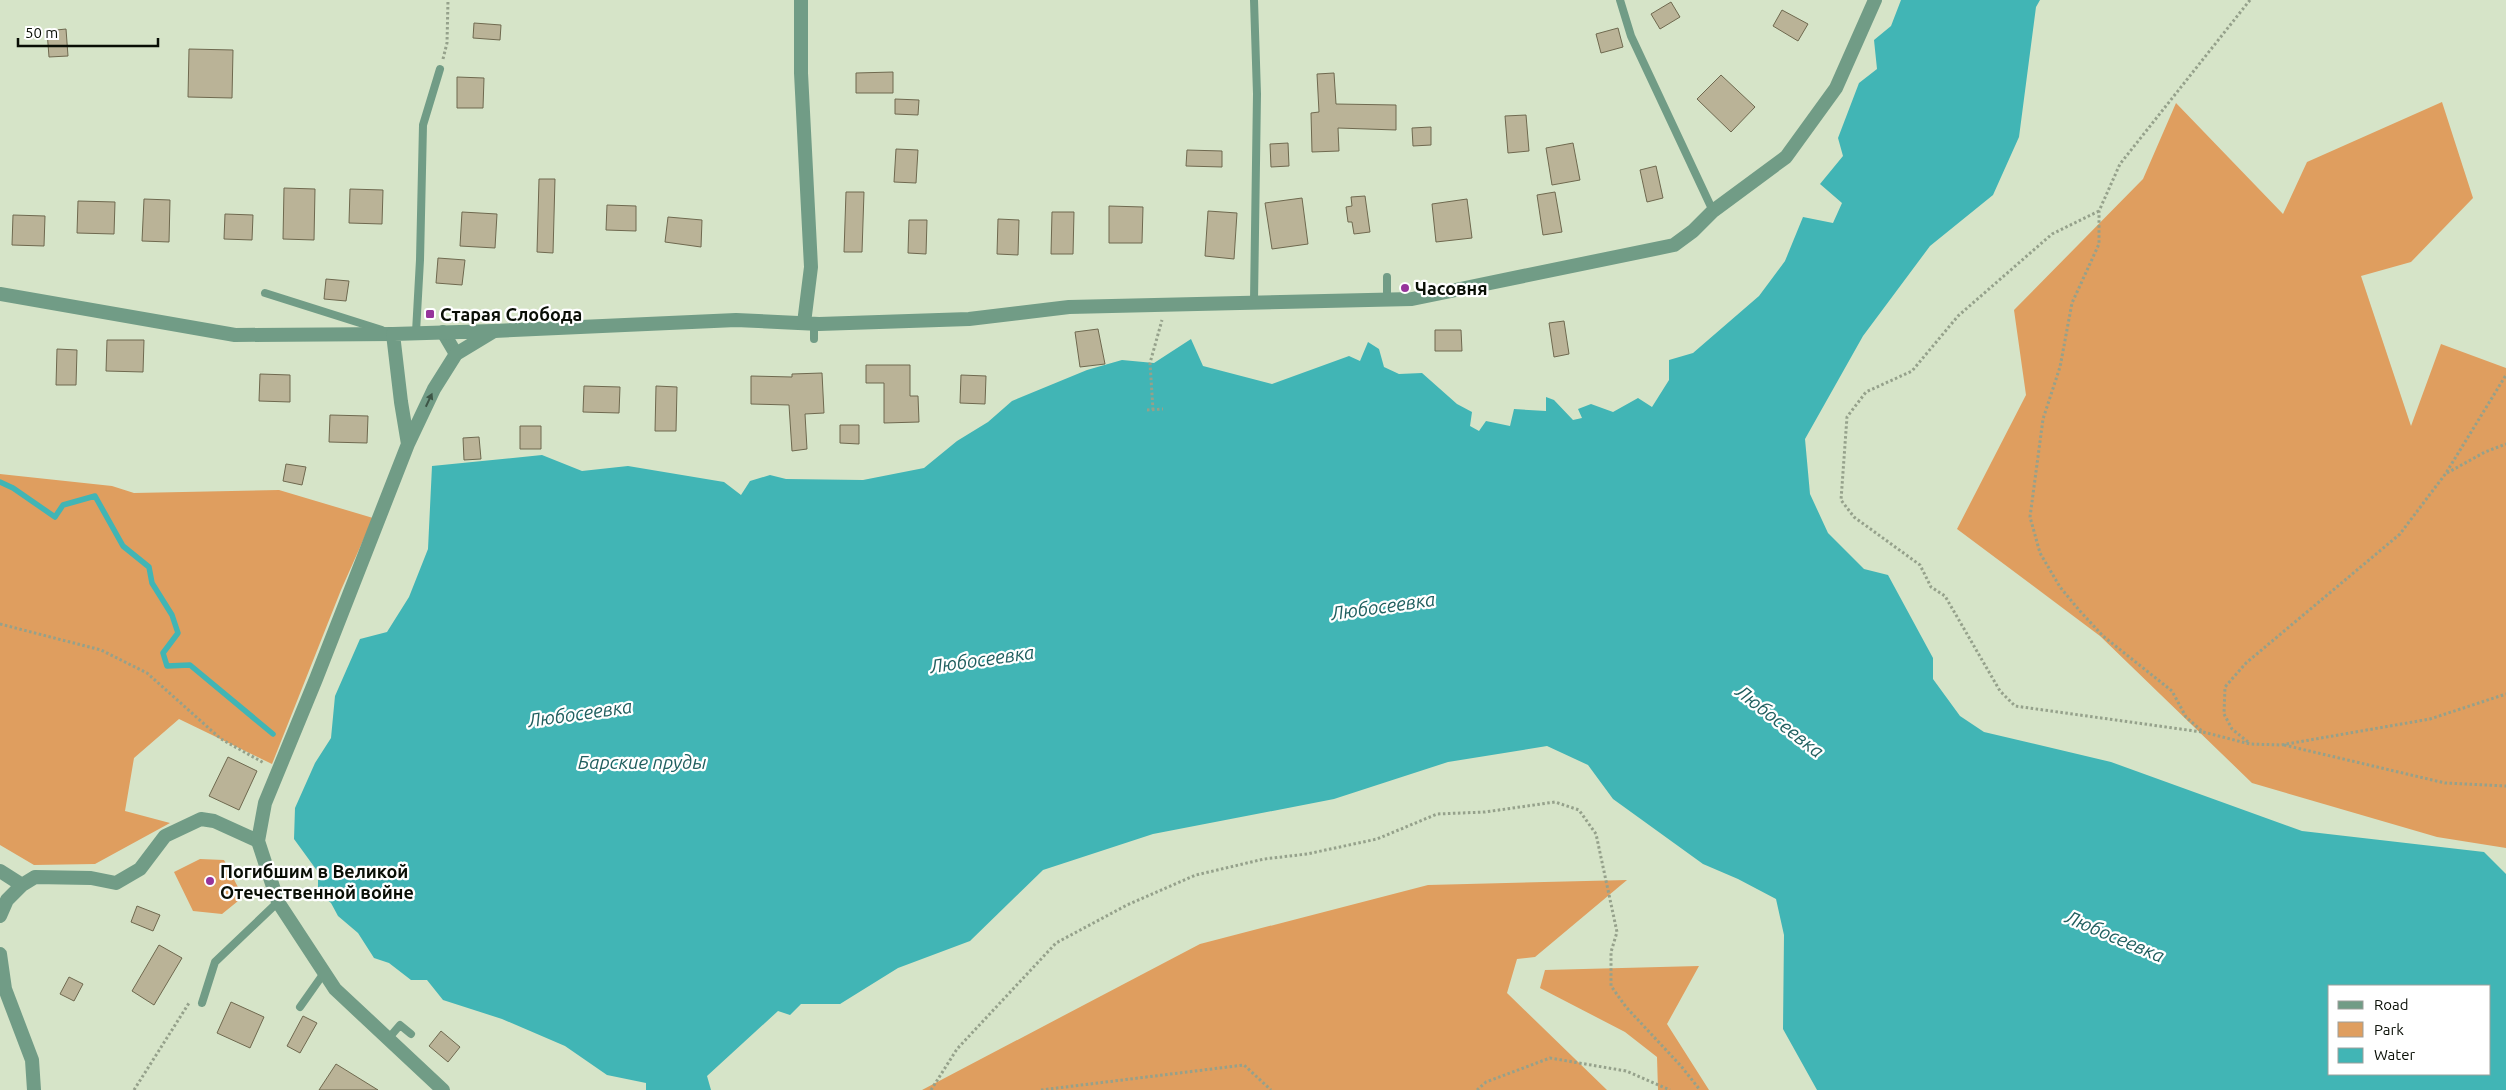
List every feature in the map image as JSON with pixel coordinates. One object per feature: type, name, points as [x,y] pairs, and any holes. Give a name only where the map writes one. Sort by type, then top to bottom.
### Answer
[{"type":"street","points":[[801,0],[801,73],[810,267],[809,323]]},
{"type":"street","points":[[0,294],[235,335],[494,331],[736,320],[809,323],[969,319],[1069,307],[1412,298],[1674,245],[1693,231],[1713,211],[1786,157],[1836,88],[1875,0]]},
{"type":"street","points":[[443,1090],[335,989],[278,902],[258,841],[265,803],[408,444],[434,390],[456,354],[494,331]]},
{"type":"street","points":[[442,332],[456,354]]},
{"type":"street","points":[[393,334],[408,444]]},
{"type":"street","points":[[0,916],[7,900],[22,884],[35,877],[91,878],[116,883],[140,870],[165,836],[200,819],[214,821],[258,841]]},
{"type":"street","points":[[0,871],[22,884]]},
{"type":"street","points":[[0,954],[5,989],[32,1060],[34,1090]]},
{"type":"lane","points":[[1254,0],[1257,94],[1254,301]]},
{"type":"lane","points":[[1620,0],[1631,36],[1713,211]]},
{"type":"lane","points":[[416,332],[424,125],[440,69]]},
{"type":"lane","points":[[1386,277],[1387,299]]},
{"type":"lane","points":[[264,293],[393,334]]},
{"type":"lane","points":[[809,323],[814,339]]},
{"type":"lane","points":[[202,1003],[215,962],[278,902]]},
{"type":"lane","points":[[300,1007],[324,972]]},
{"type":"lane","points":[[388,1039],[400,1025],[411,1034]]},
{"type":"path","points":[[440,69],[448,42],[448,0]]},
{"type":"path","points":[[2203,732],[2186,717],[2172,691],[2103,636],[2060,587],[2040,553],[2030,517],[2043,419],[2060,367],[2072,303],[2099,244],[2099,211],[2120,164],[2250,0]]},
{"type":"path","points":[[2099,211],[2052,234],[1958,316],[1912,370],[1866,392],[1847,417],[1841,500],[1854,517],[1920,565],[1931,587],[1944,596],[2000,691],[2015,706],[2203,732],[2250,744],[2281,745],[2445,784],[2506,786]]},
{"type":"path","points":[[1153,410],[1150,362],[1162,327],[1164,304]]},
{"type":"path","points":[[2250,744],[2232,730],[2224,714],[2225,687],[2246,663],[2400,534],[2446,473],[2506,374]]},
{"type":"path","points":[[1147,410],[1163,409]]},
{"type":"path","points":[[2446,473],[2485,452],[2506,444]]},
{"type":"path","points":[[0,624],[101,650],[147,673],[221,739],[278,771]]},
{"type":"path","points":[[2281,745],[2430,719],[2506,694]]},
{"type":"path","points":[[931,1090],[957,1049],[1056,943],[1127,905],[1196,875],[1376,839],[1437,814],[1485,812],[1555,802],[1579,810],[1596,834],[1617,932],[1611,952],[1610,986],[1626,1007],[1681,1066],[1700,1090]]},
{"type":"path","points":[[134,1090],[190,1002]]},
{"type":"path","points":[[1477,1090],[1486,1082],[1550,1058],[1626,1070],[1670,1090]]},
{"type":"path","points":[[1041,1090],[1244,1065],[1271,1090]]},
{"type":"green space","points":[[2442,102],[2473,198],[2411,262],[2361,276],[2411,426],[2441,344],[2506,368],[2506,848],[2437,837],[2252,783],[2100,636],[1957,529],[2026,395],[2014,310],[2143,179],[2176,103],[2283,214],[2307,162]]},
{"type":"green space","points":[[0,474],[112,486],[134,493],[279,490],[373,518],[341,590],[272,764],[179,719],[134,758],[125,811],[170,823],[95,864],[34,865],[0,845]]},
{"type":"green space","points":[[200,859],[224,860],[243,897],[222,914],[193,911],[174,872]]},
{"type":"green space","points":[[1627,880],[1535,957],[1517,959],[1507,993],[1607,1090],[922,1090],[1200,944],[1428,885]]},
{"type":"green space","points":[[1699,966],[1667,1024],[1709,1090],[1658,1090],[1657,1057],[1625,1032],[1540,988],[1545,970]]},
{"type":"water","name":"Барские пруды","points":[[1901,0],[2040,0],[2036,7],[2019,137],[1993,195],[1930,246],[1863,336],[1805,439],[1810,494],[1828,533],[1864,569],[1888,575],[1933,658],[1933,679],[1960,716],[1984,732],[2111,762],[2302,831],[2484,852],[2506,874],[2506,1090],[1817,1090],[1783,1029],[1784,935],[1776,899],[1738,879],[1703,864],[1613,799],[1588,765],[1547,746],[1448,762],[1334,799],[1153,834],[1043,870],[970,941],[898,968],[840,1004],[801,1004],[790,1015],[778,1011],[707,1076],[711,1090],[646,1090],[646,1083],[607,1075],[565,1046],[502,1019],[443,1000],[427,980],[411,980],[389,963],[374,958],[358,933],[338,916],[331,903],[318,891],[318,872],[294,839],[295,808],[315,763],[331,738],[335,696],[360,639],[387,632],[409,597],[428,549],[432,466],[542,455],[582,471],[628,466],[724,482],[741,495],[750,481],[770,475],[786,479],[863,480],[924,468],[957,441],[988,422],[1012,401],[1087,370],[1122,360],[1154,363],[1191,339],[1203,366],[1272,384],[1349,356],[1360,361],[1368,342],[1379,349],[1384,367],[1399,374],[1422,373],[1457,404],[1472,412],[1470,426],[1479,431],[1486,421],[1510,426],[1514,409],[1546,411],[1546,397],[1554,400],[1573,420],[1582,418],[1578,409],[1591,404],[1613,412],[1638,398],[1652,407],[1669,380],[1669,360],[1693,353],[1759,296],[1785,261],[1803,217],[1833,223],[1842,203],[1820,184],[1843,156],[1838,138],[1859,83],[1877,69],[1874,40],[1891,26]]},
{"type":"building","points":[[1671,2],[1680,17],[1660,29],[1651,14]]},
{"type":"building","points":[[1782,10],[1808,24],[1798,41],[1773,26]]},
{"type":"building","points":[[474,23],[501,25],[500,40],[473,38]]},
{"type":"building","points":[[1618,28],[1623,47],[1601,53],[1596,34]]},
{"type":"building","points":[[66,29],[68,56],[49,57],[47,31]]},
{"type":"building","points":[[189,49],[233,50],[232,98],[188,97]]},
{"type":"building","points":[[893,72],[893,93],[856,93],[856,73]]},
{"type":"building","points":[[1334,73],[1336,104],[1396,105],[1396,130],[1338,128],[1339,151],[1312,152],[1311,113],[1319,112],[1317,74]]},
{"type":"building","points":[[1721,75],[1755,107],[1731,132],[1697,99]]},
{"type":"building","points":[[457,77],[484,78],[483,108],[457,108]]},
{"type":"building","points":[[895,99],[919,100],[918,115],[895,114]]},
{"type":"building","points":[[1526,115],[1529,151],[1508,153],[1505,116]]},
{"type":"building","points":[[1431,127],[1431,145],[1413,146],[1412,128]]},
{"type":"building","points":[[1288,143],[1289,166],[1271,167],[1270,144]]},
{"type":"building","points":[[1573,143],[1580,180],[1552,185],[1546,148]]},
{"type":"building","points":[[896,149],[918,150],[916,183],[894,182]]},
{"type":"building","points":[[1187,150],[1222,151],[1222,167],[1186,166]]},
{"type":"building","points":[[1656,166],[1663,198],[1647,202],[1640,170]]},
{"type":"building","points":[[539,179],[555,179],[553,253],[537,252]]},
{"type":"building","points":[[284,188],[315,189],[314,240],[283,239]]},
{"type":"building","points":[[350,189],[383,190],[382,224],[349,223]]},
{"type":"building","points":[[846,192],[864,192],[862,252],[844,252]]},
{"type":"building","points":[[1555,192],[1562,232],[1543,235],[1537,195]]},
{"type":"building","points":[[1365,196],[1370,232],[1354,234],[1352,222],[1348,222],[1346,207],[1352,206],[1351,197]]},
{"type":"building","points":[[1302,198],[1308,244],[1272,249],[1265,203]]},
{"type":"building","points":[[144,199],[170,200],[169,242],[142,241]]},
{"type":"building","points":[[1467,199],[1472,238],[1436,242],[1432,204]]},
{"type":"building","points":[[78,201],[115,202],[114,234],[77,233]]},
{"type":"building","points":[[607,205],[636,206],[636,231],[606,230]]},
{"type":"building","points":[[1109,206],[1143,207],[1142,243],[1109,243]]},
{"type":"building","points":[[1208,211],[1237,213],[1234,259],[1205,256]]},
{"type":"building","points":[[462,212],[497,214],[495,248],[460,246]]},
{"type":"building","points":[[1052,212],[1074,212],[1073,254],[1051,254]]},
{"type":"building","points":[[225,214],[253,215],[252,240],[224,239]]},
{"type":"building","points":[[13,215],[45,216],[44,246],[12,245]]},
{"type":"building","points":[[668,217],[702,220],[701,247],[665,242]]},
{"type":"building","points":[[998,219],[1019,220],[1018,255],[997,254]]},
{"type":"building","points":[[909,220],[927,220],[926,254],[908,253]]},
{"type":"building","points":[[438,258],[465,260],[462,285],[436,283]]},
{"type":"building","points":[[326,279],[349,281],[346,301],[324,299]]},
{"type":"building","points":[[1564,321],[1569,354],[1554,357],[1549,323]]},
{"type":"building","points":[[1098,329],[1105,364],[1080,367],[1075,332]]},
{"type":"building","points":[[1435,330],[1461,330],[1462,351],[1435,351]]},
{"type":"building","points":[[107,340],[144,340],[143,372],[106,371]]},
{"type":"building","points":[[57,349],[77,350],[76,385],[56,385]]},
{"type":"building","points":[[866,365],[910,365],[910,396],[918,396],[919,422],[884,423],[884,383],[866,383]]},
{"type":"building","points":[[822,373],[824,413],[805,414],[807,449],[792,451],[789,405],[751,404],[751,376],[792,377],[792,374]]},
{"type":"building","points":[[260,374],[290,375],[290,402],[259,401]]},
{"type":"building","points":[[961,375],[986,376],[985,404],[960,403]]},
{"type":"building","points":[[584,386],[620,387],[619,413],[583,412]]},
{"type":"building","points":[[656,386],[677,387],[676,431],[655,431]]},
{"type":"building","points":[[330,415],[368,416],[367,443],[329,442]]},
{"type":"building","points":[[840,425],[859,425],[859,444],[840,443]]},
{"type":"building","points":[[520,426],[541,426],[541,449],[520,449]]},
{"type":"building","points":[[479,437],[481,459],[464,460],[463,438]]},
{"type":"building","points":[[286,464],[306,467],[302,485],[283,481]]},
{"type":"building","points":[[228,757],[257,771],[239,810],[209,796]]},
{"type":"building","points":[[137,906],[160,915],[153,931],[131,922]]},
{"type":"building","points":[[159,945],[182,958],[154,1005],[132,991]]},
{"type":"building","points":[[69,977],[83,984],[74,1001],[60,994]]},
{"type":"building","points":[[231,1002],[264,1017],[250,1048],[217,1033]]},
{"type":"building","points":[[303,1016],[317,1023],[300,1053],[287,1046]]},
{"type":"building","points":[[441,1031],[460,1047],[448,1062],[429,1046]]},
{"type":"building","points":[[336,1064],[378,1090],[319,1090]]},
{"type":"waterway","name":"Любосеевка","points":[[0,482],[13,488],[55,517],[63,505],[95,496],[123,546],[149,567],[152,583],[172,615],[178,633],[163,653],[167,666],[190,665],[273,734]]},
{"type":"place","name":"Часовня","points":[[1405,288]]},
{"type":"place","name":"Старая Слобода","points":[[430,314]]},
{"type":"place","name":"Погибшим в Великой Отечественной войне","points":[[210,881]]}]
